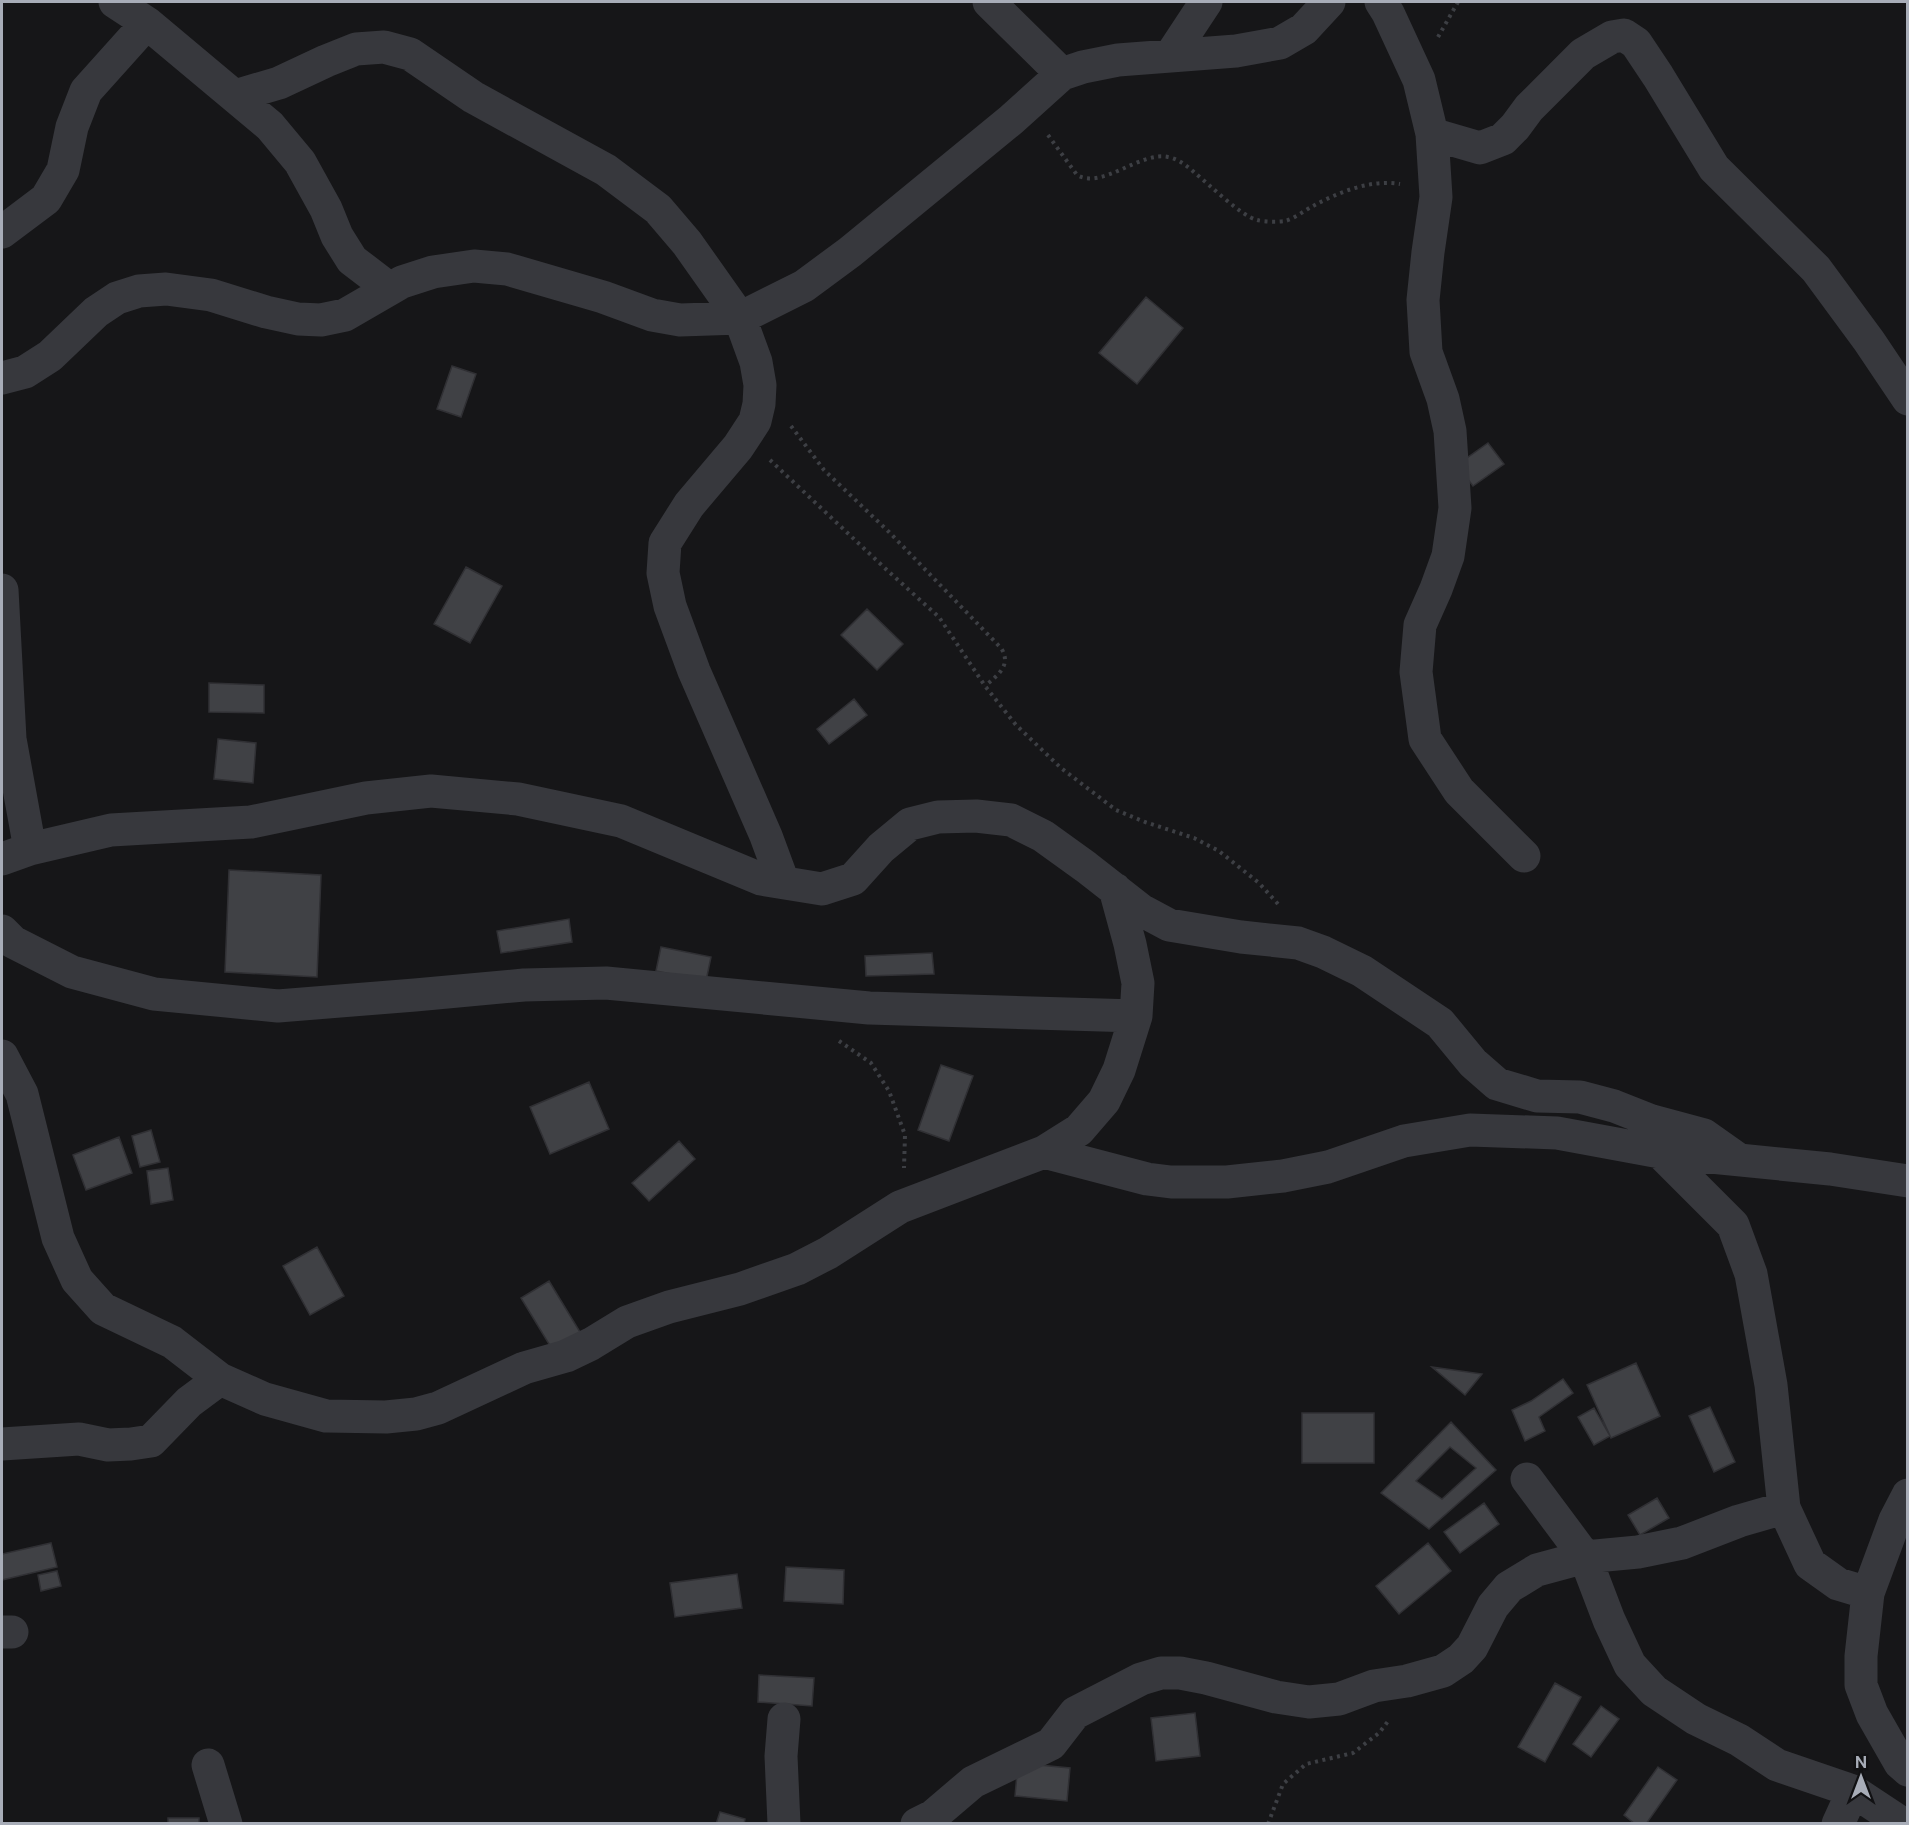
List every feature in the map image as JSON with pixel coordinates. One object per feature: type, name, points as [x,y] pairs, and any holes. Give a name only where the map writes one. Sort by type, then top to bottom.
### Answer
[{"type":"street","points":[[115,2],[147,23],[270,126],[300,162],[326,209],[337,236],[352,260],[390,289]]},
{"type":"street","points":[[989,2],[1062,74]]},
{"type":"street","points":[[1170,55],[1206,2]]},
{"type":"street","points":[[2,378],[25,372],[50,356],[96,312],[117,298],[139,291],[165,289],[211,295],[266,312],[298,319],[321,320],[345,315],[402,282],[433,272],[474,266],[507,269],[652,315],[680,320],[741,318],[804,286],[850,252],[918,198],[1062,74],[1118,60],[1236,51],[1280,43],[1304,29],[1329,2]]},
{"type":"street","points":[[1381,2],[1419,80],[1432,134],[1436,197],[1423,310],[1426,352],[1443,399],[1450,431],[1455,508],[1448,556],[1420,625],[1416,672],[1423,728],[1425,739],[1459,791],[1524,856]]},
{"type":"street","points":[[2,232],[45,199],[63,170],[72,127],[86,91],[147,23]]},
{"type":"street","points":[[1432,134],[1480,148],[1503,139],[1529,108],[1583,54],[1612,37],[1624,35],[1636,43],[1714,168],[1816,269],[1908,399]]},
{"type":"street","points":[[235,96],[279,83],[356,49],[384,47],[410,54],[473,97],[606,170],[658,208],[687,243],[741,318],[756,362],[760,385],[759,404],[754,421],[745,437],[689,506],[665,543],[663,573],[670,606],[694,671],[766,836],[783,882]]},
{"type":"street","points":[[2,590],[16,854],[111,830],[251,822],[366,798],[431,791],[518,799],[621,821],[761,879],[822,889],[853,879],[881,848],[910,824],[938,817],[976,816],[1011,820],[1043,836],[1141,910],[1169,925],[1240,937],[1298,943],[1362,971],[1440,1023],[1473,1064],[1497,1084],[1537,1096],[1580,1097],[1614,1106],[1652,1121],[1704,1135],[1738,1159]]},
{"type":"street","points":[[2,1056],[22,1094],[58,1238],[77,1280],[103,1309],[172,1342],[220,1379],[265,1399],[326,1416],[386,1418],[416,1414],[438,1408],[524,1368],[566,1356],[627,1322],[669,1307],[740,1289],[796,1269],[828,1253],[900,1207],[1044,1152],[1079,1130],[1104,1101],[1119,1070],[1136,1016],[1138,983],[1115,889]]},
{"type":"street","points":[[2,931],[13,942],[72,972],[154,994],[278,1006],[524,985],[606,983],[869,1008],[1136,1016]]},
{"type":"street","points":[[1044,1152],[1147,1179],[1171,1182],[1215,1182],[1294,1174],[1328,1167],[1404,1141],[1470,1130],[1557,1133],[1660,1152],[1830,1169],[1908,1181]]},
{"type":"street","points":[[1660,1152],[1733,1225],[1751,1274],[1771,1385],[1784,1508],[1810,1564],[1838,1584],[1868,1593]]},
{"type":"street","points":[[2,1444],[79,1439],[108,1445],[151,1441],[189,1402],[220,1379]]},
{"type":"street","points":[[1527,1479],[1585,1557],[1609,1620],[1630,1665],[1654,1691],[1696,1719],[1739,1740],[1777,1765],[1853,1791],[1903,1824]]},
{"type":"street","points":[[1908,1495],[1895,1520],[1868,1593],[1861,1656],[1861,1685],[1872,1714],[1900,1763],[1908,1770]]},
{"type":"street","points":[[917,1824],[933,1816],[973,1782],[1051,1744],[1075,1713],[1141,1679],[1161,1672],[1180,1672],[1276,1697],[1309,1702],[1339,1699],[1374,1686],[1407,1681],[1443,1671],[1461,1659],[1472,1647],[1493,1606],[1509,1587],[1537,1570],[1585,1557],[1638,1552],[1682,1543],[1739,1521],[1784,1508]]},
{"type":"street","points":[[784,1719],[781,1756],[784,1824]]},
{"type":"street","points":[[208,1766],[226,1824]]},
{"type":"street","points":[[1838,1824],[1853,1791]]},
{"type":"path","points":[[1027,105],[1077,175],[1083,179],[1096,178],[1153,158],[1166,156],[1182,162],[1240,210],[1257,220],[1285,221],[1318,203],[1361,186],[1390,182],[1436,190]]},
{"type":"path","points":[[760,385],[824,470],[1001,648],[1006,658],[1005,666],[985,686]]},
{"type":"path","points":[[745,437],[888,572],[939,616],[985,686],[1016,725],[1046,754],[1116,810],[1194,838],[1219,851],[1259,883],[1281,908]]},
{"type":"path","points":[[836,1040],[872,1063],[888,1091],[905,1135],[900,1207]]},
{"type":"path","points":[[1268,1824],[1283,1784],[1306,1764],[1353,1753],[1379,1733],[1395,1711],[1407,1681]]},
{"type":"building","points":[[1146,297],[1183,328],[1137,384],[1099,353]]},
{"type":"building","points":[[452,366],[476,374],[461,417],[437,409]]},
{"type":"building","points":[[1488,443],[1504,464],[1473,486],[1457,465]]},
{"type":"building","points":[[466,567],[502,586],[470,643],[434,624]]},
{"type":"building","points":[[867,609],[903,644],[877,670],[841,635]]},
{"type":"building","points":[[209,683],[264,685],[264,713],[209,712]]},
{"type":"building","points":[[854,699],[867,715],[829,744],[817,729]]},
{"type":"building","points":[[218,739],[256,743],[253,783],[214,779]]},
{"type":"building","points":[[229,870],[321,875],[317,977],[225,972]]},
{"type":"building","points":[[569,919],[572,942],[501,953],[497,931]]},
{"type":"building","points":[[661,947],[711,957],[706,981],[656,971]]},
{"type":"building","points":[[932,953],[934,974],[866,976],[865,956]]},
{"type":"building","points":[[941,1065],[973,1076],[949,1141],[918,1130]]},
{"type":"building","points":[[589,1082],[609,1129],[550,1154],[530,1107]]},
{"type":"building","points":[[151,1130],[160,1162],[140,1167],[132,1136]]},
{"type":"building","points":[[119,1137],[132,1173],[86,1190],[73,1155]]},
{"type":"building","points":[[679,1141],[695,1159],[649,1201],[632,1183]]},
{"type":"building","points":[[168,1168],[173,1200],[151,1204],[147,1171]]},
{"type":"building","points":[[317,1247],[344,1296],[310,1315],[283,1266]]},
{"type":"building","points":[[549,1281],[580,1332],[552,1349],[521,1298]]},
{"type":"building","points":[[1636,1363],[1660,1416],[1611,1438],[1587,1385]]},
{"type":"building","points":[[1432,1367],[1482,1374],[1465,1395]]},
{"type":"building","points":[[1563,1379],[1573,1393],[1539,1417],[1545,1431],[1525,1441],[1512,1410],[1531,1401]]},
{"type":"building","points":[[1710,1407],[1735,1462],[1714,1472],[1689,1416]]},
{"type":"building","points":[[1594,1408],[1610,1436],[1594,1445],[1578,1417]]},
{"type":"building","points":[[1302,1413],[1374,1413],[1374,1463],[1302,1463]]},
{"type":"building","points":[[1451,1422],[1496,1470],[1429,1529],[1381,1493]],"holes":[[[1450,1447],[1476,1468],[1442,1499],[1416,1481]]]},
{"type":"building","points":[[1657,1498],[1669,1518],[1640,1535],[1628,1515]]},
{"type":"building","points":[[1484,1503],[1499,1524],[1460,1553],[1444,1532]]},
{"type":"building","points":[[51,1543],[57,1567],[2,1580],[2,1554]]},
{"type":"building","points":[[1428,1543],[1451,1571],[1399,1614],[1376,1586]]},
{"type":"building","points":[[786,1567],[844,1570],[843,1604],[784,1601]]},
{"type":"building","points":[[57,1571],[61,1586],[41,1591],[38,1575]]},
{"type":"building","points":[[737,1574],[742,1608],[675,1617],[670,1583]]},
{"type":"building","points":[[759,1675],[814,1678],[812,1706],[758,1702]]},
{"type":"building","points":[[1555,1683],[1581,1697],[1545,1762],[1518,1747]]},
{"type":"building","points":[[1601,1706],[1619,1719],[1591,1757],[1573,1744]]},
{"type":"building","points":[[1195,1713],[1200,1756],[1156,1761],[1151,1718]]},
{"type":"building","points":[[1018,1763],[1070,1768],[1067,1801],[1015,1796]]},
{"type":"building","points":[[1658,1767],[1677,1780],[1646,1824],[1635,1824],[1624,1815]]},
{"type":"building","points":[[720,1812],[745,1819],[744,1824],[716,1824]]},
{"type":"building","points":[[168,1818],[199,1818],[199,1824],[168,1824]]}]
